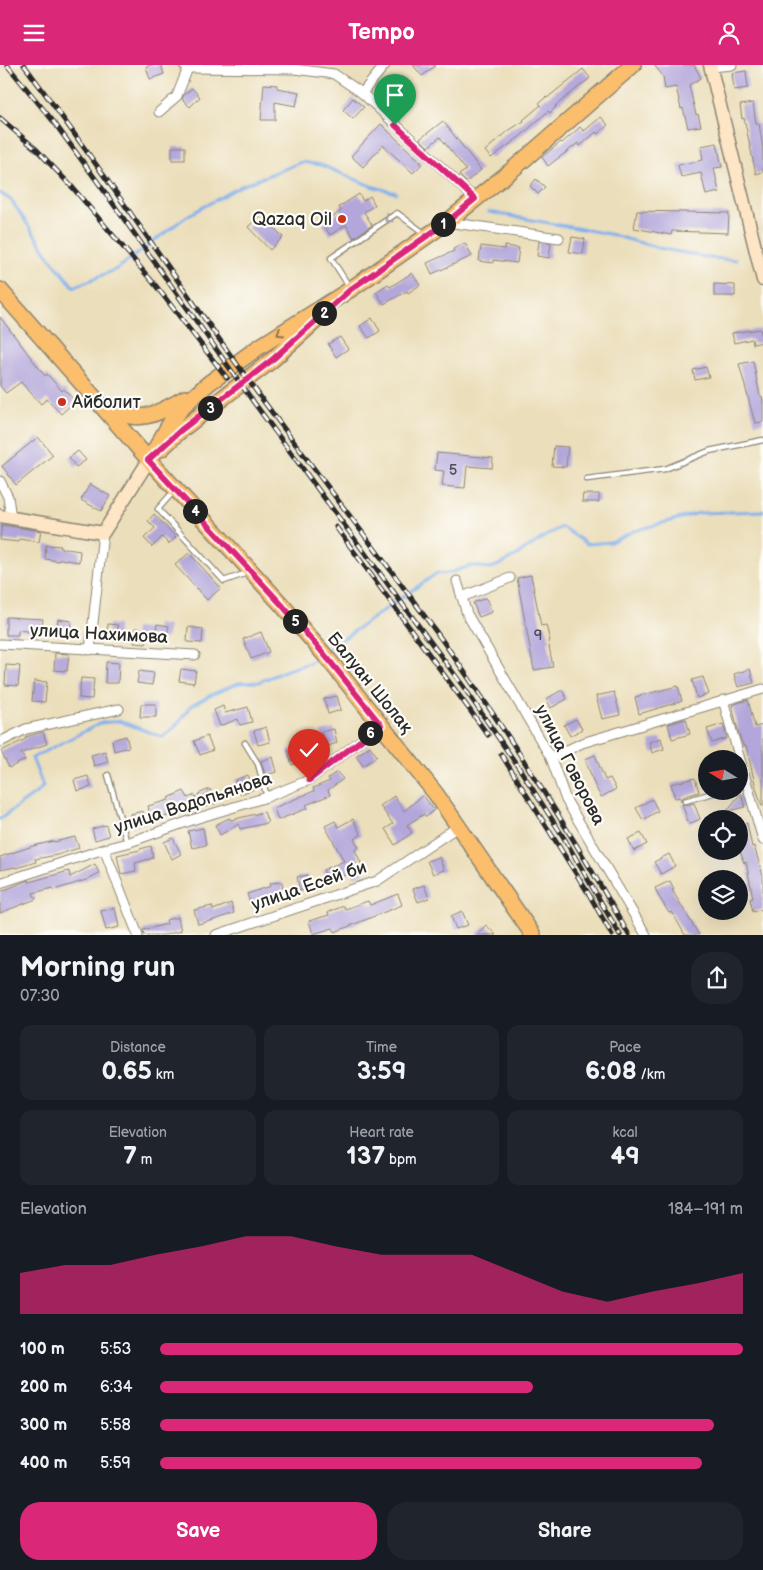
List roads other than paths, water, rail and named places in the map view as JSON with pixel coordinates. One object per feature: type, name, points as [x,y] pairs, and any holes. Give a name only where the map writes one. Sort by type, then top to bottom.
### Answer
[{"type":"main road","points":[[148,460],[172,420],[183,407],[210,383],[258,347],[351,289],[447,222],[633,65]]},
{"type":"main road","points":[[148,460],[181,430],[272,360],[351,289]]},
{"type":"main road","name":"Балуан Шолақ","points":[[0,290],[148,460],[251,571],[329,660],[459,826],[531,934]]},
{"type":"main road","points":[[100,405],[118,414],[132,417],[148,416],[161,412],[210,383]]},
{"type":"street","points":[[362,93],[385,65]]},
{"type":"street","points":[[732,65],[710,66],[763,280]]},
{"type":"street","points":[[159,112],[177,96],[186,67],[294,69],[334,74],[362,93],[475,199]]},
{"type":"street","points":[[447,222],[559,238]]},
{"type":"street","points":[[90,649],[103,533],[148,460]]},
{"type":"street","points":[[0,481],[8,497],[5,517],[103,533]]},
{"type":"street","points":[[462,597],[510,578]]},
{"type":"street","name":"улица Говорова","points":[[458,581],[467,614],[551,757],[566,800],[646,935]]},
{"type":"street","name":"улица Нахимова","points":[[0,644],[195,655]]},
{"type":"street","points":[[551,757],[582,743],[763,689]]},
{"type":"street","points":[[724,700],[735,750]]},
{"type":"street","points":[[0,742],[26,729],[119,709]]},
{"type":"street","name":"улица Водопьянова","points":[[0,883],[267,797],[309,780],[381,725]]},
{"type":"street","points":[[748,799],[763,840]]},
{"type":"street","name":"улица Есей би","points":[[216,935],[377,881],[459,826]]},
{"type":"street","points":[[104,849],[138,935]]},
{"type":"lane","points":[[351,289],[331,258],[397,213],[427,236]]},
{"type":"lane","points":[[587,479],[665,469],[709,451],[763,440]]},
{"type":"lane","points":[[175,489],[158,509],[224,581],[251,571]]},
{"type":"lane","points":[[245,743],[258,764],[267,797]]},
{"type":"lane","points":[[108,775],[128,843]]},
{"type":"lane","points":[[685,801],[698,797]]},
{"type":"waterway","points":[[0,193],[11,200],[53,262],[74,287],[117,269],[187,216],[241,186],[302,162],[321,165],[371,186],[396,193]]},
{"type":"waterway","points":[[489,212],[609,234],[659,248],[710,258],[736,260]]},
{"type":"waterway","points":[[327,650],[437,573],[450,573],[471,566],[494,567],[562,527],[587,544],[611,542],[634,531],[699,513],[763,511]]},
{"type":"waterway","points":[[0,819],[39,791],[43,786],[32,758],[101,723],[119,721],[163,737],[175,727],[191,706],[213,694],[239,683],[259,682],[309,663],[320,656]]},
{"type":"railway","points":[[7,65],[53,121],[255,404],[463,686],[564,838],[620,935]]},
{"type":"railway","points":[[24,65],[85,148],[262,399],[447,647],[542,789],[629,935]]},
{"type":"railway","points":[[0,118],[37,150],[73,188],[156,286],[227,378]]},
{"type":"railway","points":[[336,527],[488,735]]},
{"type":"railway","points":[[501,754],[590,896],[612,935]]},
{"type":"place","name":"Qazaq Oil","points":[[342,219]]},
{"type":"place","name":"Айболит","points":[[62,402]]}]
